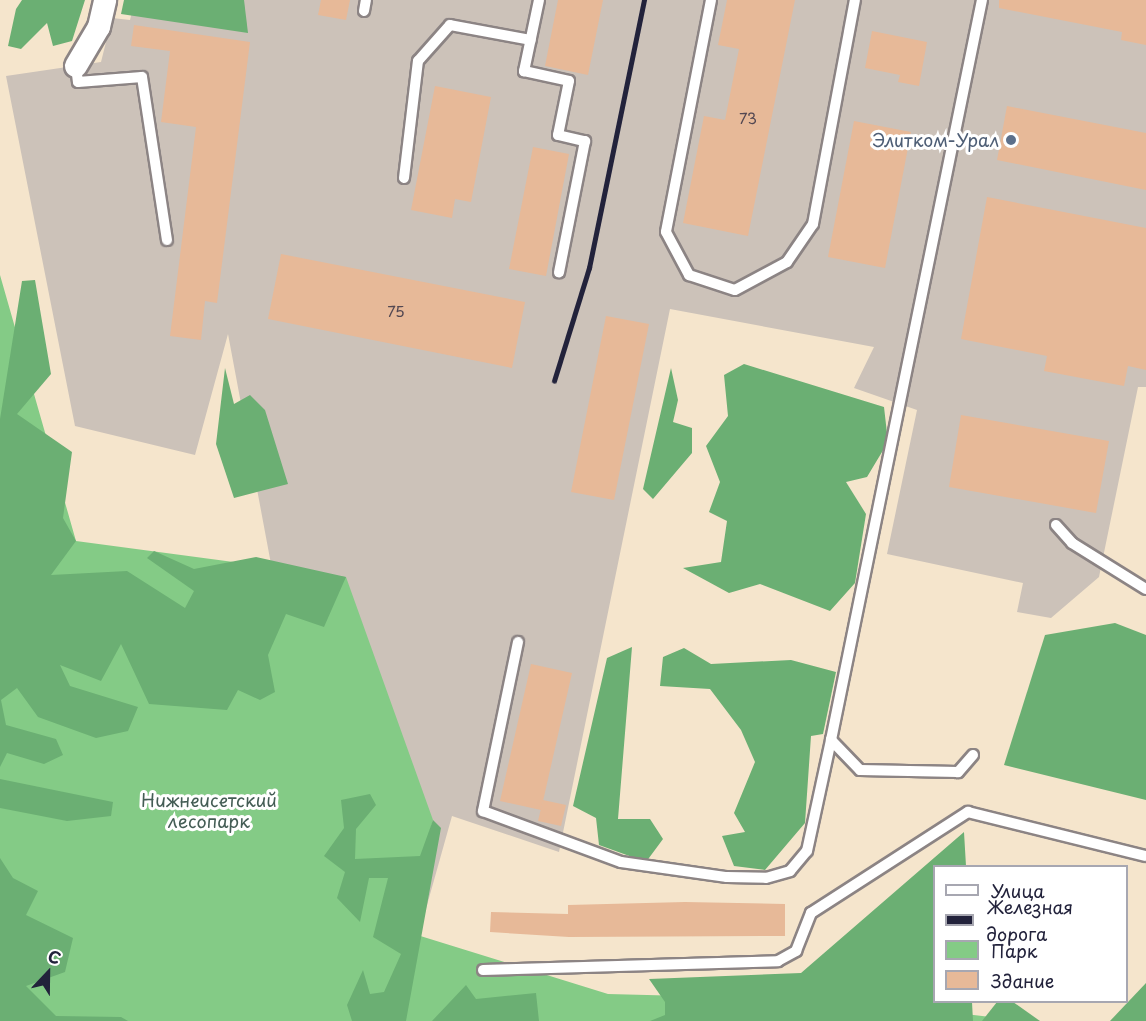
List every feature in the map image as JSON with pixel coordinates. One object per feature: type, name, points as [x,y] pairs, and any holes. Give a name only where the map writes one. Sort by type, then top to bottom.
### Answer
[{"type":"street","points":[[76,66],[99,27],[105,0]]},
{"type":"lane","points":[[539,0],[524,71],[569,81],[558,135],[585,141],[559,272]]},
{"type":"lane","points":[[711,0],[666,231],[689,275],[735,290],[787,262],[813,224],[855,0]]},
{"type":"lane","points":[[518,642],[483,811],[621,862],[727,877],[766,878],[790,871],[807,851],[982,0]]},
{"type":"lane","points":[[404,178],[418,61],[450,25],[531,40]]},
{"type":"lane","points":[[76,66],[78,82],[142,77],[167,240]]},
{"type":"lane","points":[[1056,525],[1072,543],[1146,590]]},
{"type":"lane","points":[[831,740],[860,770],[958,772],[973,755]]},
{"type":"lane","points":[[483,970],[778,960],[796,951],[811,913],[968,812],[1146,856]]},
{"type":"shaded area","points":[[135,0],[1146,0],[1146,387],[1138,387],[1099,577],[1051,618],[1017,612],[1023,583],[887,554],[917,410],[854,388],[874,347],[670,309],[559,852],[452,816],[399,1005],[351,992],[228,334],[195,455],[75,426],[6,76],[101,62],[112,18],[130,20]]},
{"type":"green space","points":[[22,0],[85,0],[72,41],[53,46],[47,23],[21,49],[8,46],[16,9]]},
{"type":"green space","points":[[124,0],[244,0],[248,33],[121,14]]},
{"type":"green space","name":"Нижнеисетский лесопарк","points":[[0,275],[76,541],[346,577],[433,820],[401,930],[608,994],[848,1000],[1024,1021],[0,1021]]},
{"type":"green space","points":[[35,280],[51,374],[17,414],[72,452],[63,518],[76,541],[51,575],[127,571],[185,608],[194,591],[147,558],[154,551],[194,569],[256,557],[346,577],[324,627],[286,614],[268,655],[275,692],[260,700],[238,690],[227,710],[149,704],[121,644],[101,681],[60,665],[70,686],[138,707],[128,731],[96,738],[38,717],[17,688],[1,700],[6,725],[56,739],[63,755],[44,764],[7,753],[0,767],[0,419],[22,281]]},
{"type":"green space","points":[[744,364],[884,407],[888,442],[867,477],[846,482],[866,514],[855,583],[830,611],[760,584],[729,593],[683,568],[721,562],[727,521],[709,512],[720,482],[706,446],[728,416],[724,375]]},
{"type":"green space","points":[[225,368],[234,404],[250,395],[265,410],[288,484],[234,498],[216,444]]},
{"type":"green space","points":[[671,368],[678,400],[673,422],[692,428],[692,453],[653,499],[643,489]]},
{"type":"green space","points":[[1115,623],[1146,635],[1146,800],[1004,765],[1045,635]]},
{"type":"green space","points":[[632,647],[618,819],[650,819],[663,839],[646,862],[599,845],[596,818],[573,806],[607,658]]},
{"type":"green space","points":[[684,648],[711,664],[791,660],[836,672],[823,734],[811,736],[805,823],[765,870],[734,866],[722,836],[745,832],[734,813],[755,762],[741,730],[710,689],[660,686],[663,657]]},
{"type":"green space","points":[[0,779],[113,802],[111,816],[67,821],[0,808]]},
{"type":"green space","points":[[370,794],[376,805],[356,829],[355,859],[420,856],[433,820],[441,828],[406,1021],[352,1021],[347,1005],[363,970],[370,994],[384,992],[401,954],[373,937],[388,878],[369,878],[360,922],[337,898],[345,872],[324,856],[344,828],[341,800]]},
{"type":"green space","points":[[964,832],[966,865],[933,865],[933,1003],[972,1003],[973,1021],[650,1021],[665,1015],[665,1002],[649,979],[801,973]]},
{"type":"green space","points":[[0,858],[13,878],[38,891],[26,915],[73,938],[65,972],[26,986],[56,1016],[121,1017],[128,1021],[0,1021]]},
{"type":"green space","points":[[1146,983],[1146,1021],[1110,1021],[1128,1003]]},
{"type":"green space","points":[[466,985],[476,999],[536,993],[539,1021],[432,1021]]},
{"type":"green space","points":[[996,1003],[1014,1003],[1040,1021],[982,1021]]},
{"type":"building","points":[[321,0],[350,0],[346,20],[318,15]]},
{"type":"building","points":[[558,0],[603,0],[588,75],[545,66]]},
{"type":"building","points":[[727,0],[795,0],[748,236],[683,223],[704,116],[725,120],[739,49],[718,45]]},
{"type":"building","points":[[999,0],[1146,0],[1146,45],[1121,40],[1122,32],[999,8]]},
{"type":"building","points":[[134,25],[250,42],[217,303],[205,301],[201,340],[170,336],[196,127],[161,122],[170,51],[131,46]]},
{"type":"building","points":[[872,31],[927,42],[919,86],[898,82],[900,75],[865,68]]},
{"type":"building","points":[[435,86],[491,97],[471,202],[455,199],[452,218],[411,210]]},
{"type":"building","points":[[1007,106],[1146,133],[1146,190],[997,160]]},
{"type":"building","points":[[854,121],[911,132],[885,268],[828,257]]},
{"type":"building","points":[[533,147],[569,154],[546,276],[509,269]]},
{"type":"building","points":[[987,197],[1146,228],[1146,370],[1128,366],[1124,386],[1044,371],[1047,356],[961,339]]},
{"type":"building","points":[[281,254],[525,302],[512,368],[268,319]]},
{"type":"building","points":[[606,316],[649,324],[614,500],[571,492]]},
{"type":"building","points":[[961,415],[1109,441],[1096,513],[949,487]]},
{"type":"building","points":[[531,664],[572,673],[541,810],[500,801]]},
{"type":"building","points":[[543,800],[566,805],[561,826],[538,821]]},
{"type":"building","points":[[685,902],[785,904],[785,936],[569,937],[490,932],[491,912],[568,914],[568,905]]},
{"type":"railway","points":[[554,381],[589,268],[644,0]]},
{"type":"place","name":"Элитком-Урал","points":[[1011,140]]}]
